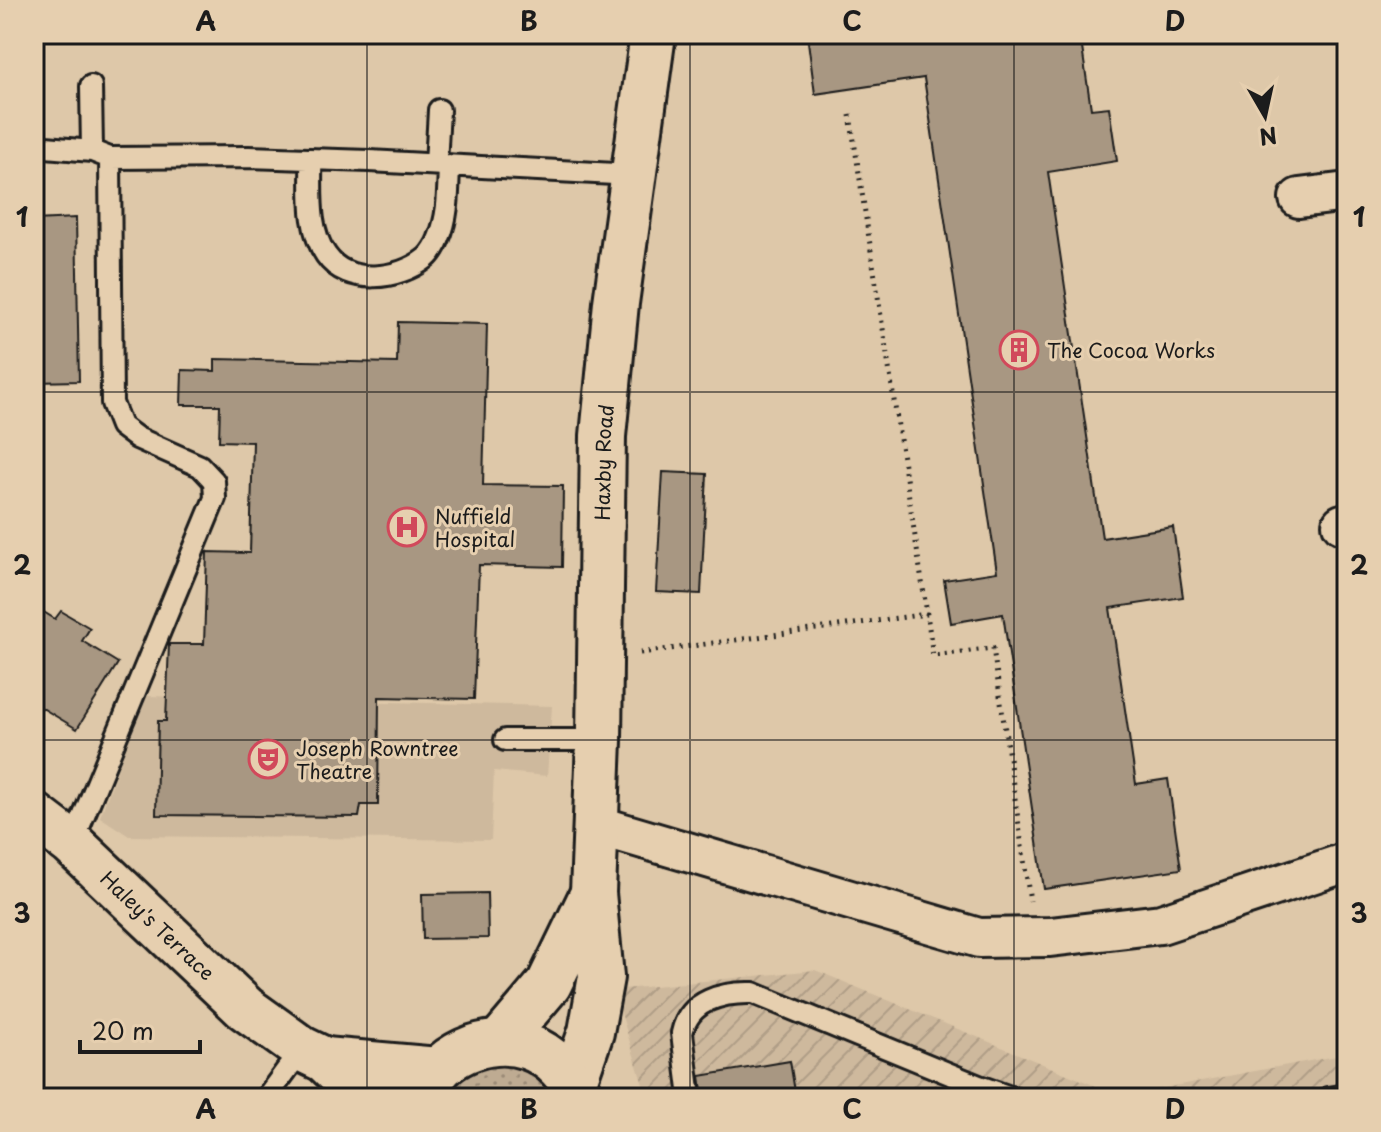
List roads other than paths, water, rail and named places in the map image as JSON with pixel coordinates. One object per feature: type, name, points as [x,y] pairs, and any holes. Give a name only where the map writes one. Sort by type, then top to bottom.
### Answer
[{"type":"street","name":"Haxby Road","points":[[576,1091],[601,977],[593,893],[599,740],[603,436],[616,303],[653,34]]},
{"type":"street","points":[[1299,198],[1347,192]]},
{"type":"street","name":"Haley's Terrace","points":[[34,815],[72,844],[245,1008],[314,1054],[364,1098]]},
{"type":"street","points":[[596,825],[979,938],[1035,938],[1161,924],[1347,862]]},
{"type":"street","name":"Haxby Road","points":[[500,1042],[549,984],[593,893]]},
{"type":"street","points":[[314,1054],[430,1084],[456,1055],[477,1046],[500,1042],[529,1047],[554,1061],[576,1091]]},
{"type":"lane","points":[[72,844],[215,498],[214,481],[200,466],[137,438],[121,426],[112,403],[101,154],[91,86]]},
{"type":"lane","points":[[311,159],[313,224],[326,256],[340,270],[363,276],[389,275],[409,268],[428,257],[439,238],[446,212],[439,110]]},
{"type":"lane","points":[[34,146],[101,154],[442,164],[634,175]]},
{"type":"lane","points":[[505,740],[599,740]]},
{"type":"lane","points":[[690,1098],[682,1033],[684,1023],[715,996],[739,993],[753,993],[977,1092],[1013,1098]]},
{"type":"lane","points":[[266,1098],[314,1054]]},
{"type":"lane","points":[[1328,1098],[1347,1095]]},
{"type":"place","name":"The Cocoa Works","points":[[1019,350]]},
{"type":"place","name":"Nuffield Hospital","points":[[407,527]]},
{"type":"place","name":"Joseph Rowntree Theatre","points":[[268,759]]}]
